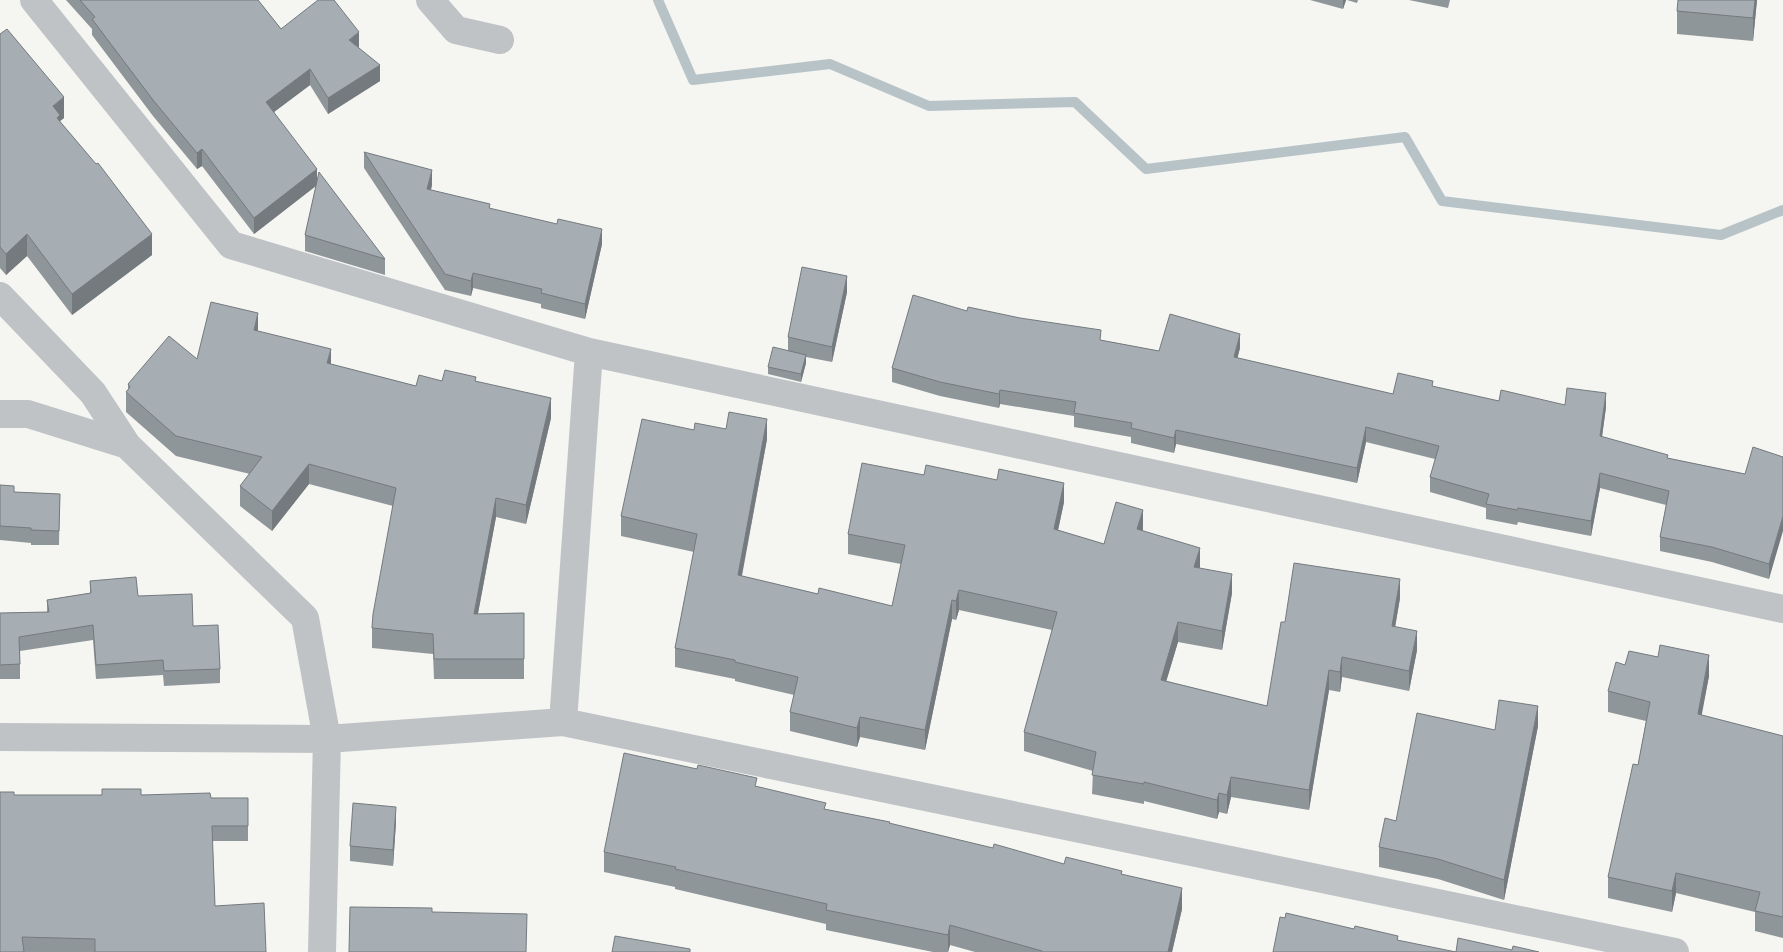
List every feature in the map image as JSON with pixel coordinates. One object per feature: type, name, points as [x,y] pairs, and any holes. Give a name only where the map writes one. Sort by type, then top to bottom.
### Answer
[{"type":"street","points":[[34,0],[231,245],[589,352],[1783,609]]},
{"type":"street","points":[[430,0],[456,30],[500,40]]},
{"type":"street","points":[[0,296],[93,393],[127,445],[305,618],[327,739],[322,952]]},
{"type":"street","points":[[563,722],[589,352]]},
{"type":"street","points":[[0,414],[28,414],[127,445]]},
{"type":"street","points":[[0,737],[327,739],[563,722],[1675,952]]},
{"type":"building","points":[[80,0],[258,0],[281,29],[318,0],[334,0],[359,32],[349,40],[380,65],[328,98],[310,69],[266,102],[317,169],[254,218],[202,149],[197,153],[153,100],[92,19],[95,17]]},
{"type":"building","points":[[1678,0],[1755,0],[1753,18],[1677,11]]},
{"type":"building","points":[[7,29],[64,97],[53,106],[60,115],[57,118],[96,164],[98,163],[152,234],[72,294],[27,234],[6,254],[0,247],[0,34]]},
{"type":"building","points":[[364,152],[432,170],[427,189],[490,204],[489,208],[557,224],[558,219],[602,229],[585,304],[541,293],[542,289],[473,273],[471,281],[445,274]]},
{"type":"building","points":[[319,172],[385,259],[305,235]]},
{"type":"building","points":[[802,267],[847,276],[832,347],[788,337]]},
{"type":"building","points":[[913,295],[967,311],[968,307],[1020,318],[1101,330],[1100,340],[1159,351],[1170,314],[1240,334],[1234,357],[1393,394],[1398,373],[1433,381],[1432,386],[1499,401],[1501,390],[1565,405],[1567,388],[1606,393],[1600,436],[1668,455],[1667,458],[1745,474],[1753,447],[1783,457],[1783,516],[1769,564],[1712,547],[1660,537],[1669,491],[1600,473],[1591,521],[1486,504],[1489,494],[1430,477],[1439,446],[1366,427],[1357,468],[1176,430],[1174,438],[1131,428],[1132,423],[1074,413],[1076,402],[1000,390],[999,394],[940,382],[892,368]]},
{"type":"building","points":[[211,302],[258,313],[254,330],[331,349],[327,363],[416,386],[419,375],[442,381],[445,370],[476,377],[475,381],[551,398],[526,505],[496,498],[474,614],[524,613],[524,659],[434,659],[433,634],[372,628],[396,488],[309,464],[272,511],[240,486],[262,457],[176,436],[126,392],[130,387],[128,384],[169,336],[197,359]]},
{"type":"building","points":[[773,347],[806,355],[801,374],[768,367]]},
{"type":"building","points":[[729,412],[767,419],[738,575],[818,594],[819,588],[892,606],[905,545],[848,534],[862,463],[924,475],[926,465],[997,480],[999,469],[1064,483],[1054,529],[1104,544],[1116,502],[1143,510],[1137,529],[1200,548],[1194,567],[1232,574],[1222,631],[1178,622],[1161,680],[1267,706],[1281,622],[1285,622],[1294,563],[1400,579],[1392,626],[1417,631],[1409,671],[1342,657],[1340,672],[1329,670],[1309,790],[1231,777],[1227,795],[1219,793],[1217,800],[1144,782],[1144,784],[1092,775],[1096,752],[1024,732],[1057,612],[959,590],[956,601],[952,600],[925,730],[860,717],[857,728],[790,712],[798,677],[735,662],[735,660],[675,648],[697,534],[621,516],[642,419],[694,430],[695,423],[726,429]]},
{"type":"building","points":[[0,485],[14,486],[14,492],[60,494],[59,531],[0,526]]},
{"type":"building","points":[[136,577],[138,596],[192,594],[193,626],[218,625],[220,669],[164,671],[163,660],[96,665],[93,625],[19,637],[20,664],[0,665],[0,613],[49,612],[47,600],[91,593],[90,581]]},
{"type":"building","points":[[1660,645],[1709,655],[1698,714],[1783,736],[1783,917],[1755,911],[1760,892],[1676,873],[1672,891],[1608,877],[1633,764],[1638,765],[1650,702],[1608,691],[1616,662],[1625,665],[1629,651],[1658,657]]},
{"type":"building","points":[[1499,700],[1538,706],[1504,880],[1438,859],[1379,847],[1385,818],[1396,821],[1417,713],[1495,730]]},
{"type":"building","points":[[624,753],[697,769],[698,765],[757,778],[755,786],[826,803],[824,809],[890,822],[993,848],[994,844],[1064,864],[1066,857],[1122,871],[1121,874],[1182,888],[1168,952],[1042,952],[950,925],[948,935],[826,910],[827,904],[675,869],[676,867],[604,852]]},
{"type":"building","points":[[102,789],[141,789],[141,795],[210,793],[211,798],[248,798],[248,826],[212,826],[215,906],[264,903],[266,952],[95,952],[95,939],[22,937],[24,952],[0,952],[0,792],[14,792],[14,795],[102,795]]},
{"type":"building","points":[[353,803],[396,807],[393,850],[350,846]]},
{"type":"building","points":[[350,907],[432,908],[432,912],[527,914],[526,952],[349,952]]},
{"type":"building","points":[[1286,913],[1354,929],[1355,926],[1398,936],[1397,940],[1456,952],[1273,952],[1280,917],[1285,918]]},
{"type":"building","points":[[615,936],[690,949],[690,952],[612,952]]},
{"type":"building","points":[[1458,938],[1512,950],[1513,946],[1539,952],[1456,952]]},
{"type":"waterway","points":[[658,0],[693,80],[830,64],[929,106],[1075,102],[1146,169],[1405,137],[1442,201],[1721,235],[1783,210]]}]
